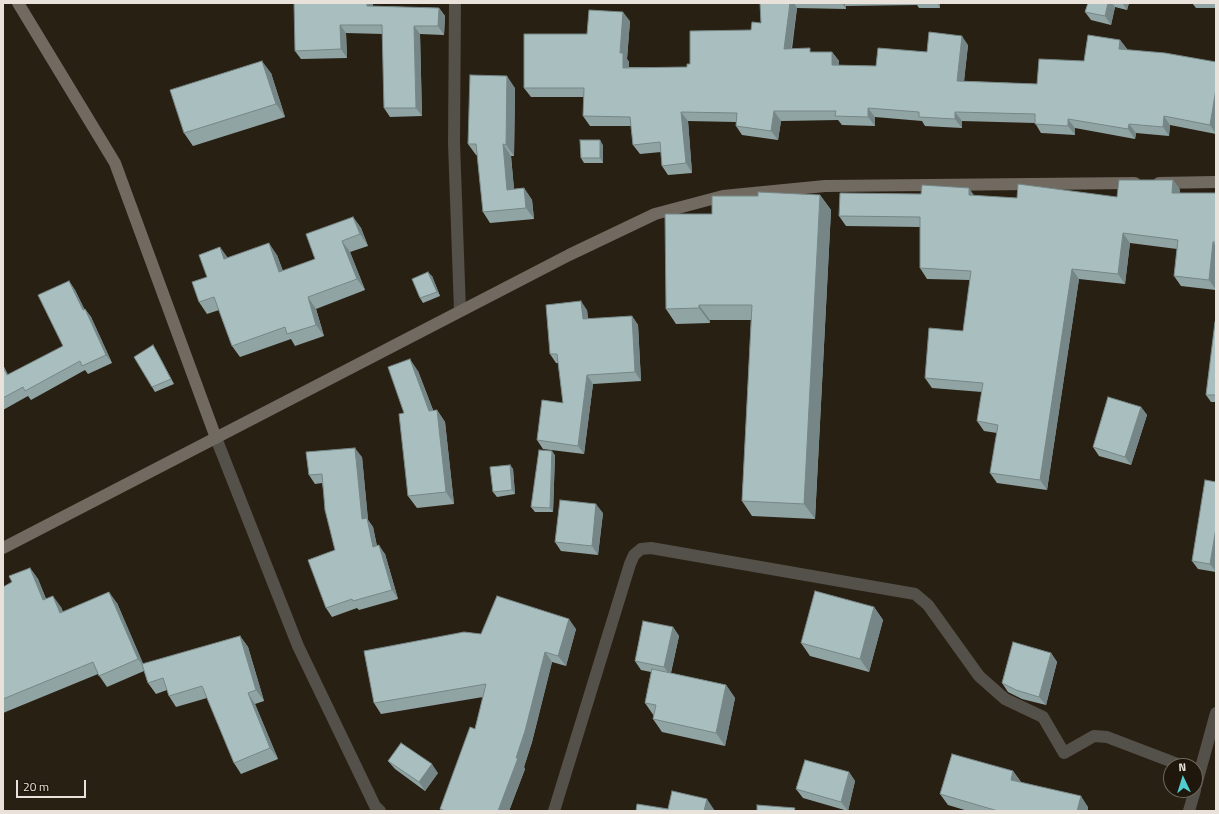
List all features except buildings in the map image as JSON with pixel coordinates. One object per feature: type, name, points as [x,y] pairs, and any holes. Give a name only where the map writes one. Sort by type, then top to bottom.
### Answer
[{"type":"main road","points":[[18,3],[115,163],[216,438]]},
{"type":"main road","points":[[3,548],[569,255],[655,214],[723,196],[825,186],[1216,182]]},
{"type":"street","points":[[455,3],[454,143],[460,311]]},
{"type":"street","points":[[216,438],[298,646],[375,806],[380,811]]},
{"type":"street","points":[[554,811],[630,564],[634,555],[641,549],[651,548],[915,594],[928,605],[980,676],[1005,699],[1043,717],[1064,753],[1094,736],[1107,737],[1163,758]]},
{"type":"street","points":[[1201,758],[1216,713]]},
{"type":"street","points":[[1189,811],[1193,798]]}]
